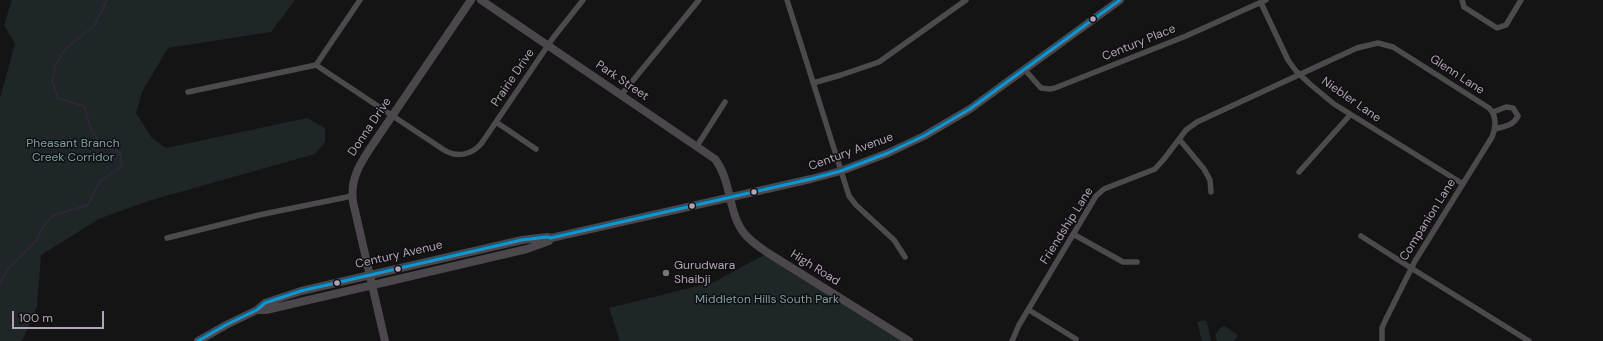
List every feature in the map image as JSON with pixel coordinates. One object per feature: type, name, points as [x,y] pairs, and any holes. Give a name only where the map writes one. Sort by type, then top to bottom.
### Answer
[{"type":"main road","name":"Donna Drive","points":[[385,341],[352,196],[357,168],[471,0]]},
{"type":"main road","name":"Park Street","points":[[481,0],[715,159],[721,167],[731,197]]},
{"type":"main road","name":"Century Avenue","points":[[198,341],[256,310],[265,303],[301,291],[522,240],[547,237],[551,238],[811,179],[888,153],[924,136],[970,109],[1120,0]]},
{"type":"main road","name":"High Road","points":[[731,197],[738,225],[747,238],[909,341]]},
{"type":"main road","name":"Century Avenue","points":[[256,310],[266,310],[527,249],[549,242],[551,238]]},
{"type":"street","points":[[316,65],[360,0]]},
{"type":"street","name":"Prairie Drive","points":[[393,116],[444,150],[454,154],[459,155],[469,153],[478,148],[548,46],[582,0]]},
{"type":"street","points":[[621,94],[699,0]]},
{"type":"street","points":[[787,0],[849,196],[856,205],[894,240],[905,257]]},
{"type":"street","points":[[813,83],[879,62],[965,0]]},
{"type":"street","points":[[1462,0],[1464,7],[1497,28],[1506,25],[1521,0]]},
{"type":"street","name":"Century Place","points":[[1025,70],[1040,88],[1055,88],[1186,36],[1263,1]]},
{"type":"street","name":"Niebler Lane","points":[[1263,1],[1285,55],[1300,75],[1334,104],[1350,115],[1463,184]]},
{"type":"street","name":"Glenn Lane","points":[[1354,50],[1378,43],[1393,47],[1493,112]]},
{"type":"street","name":"Friendship Lane","points":[[1012,341],[1019,326],[1073,234],[1099,193],[1104,189],[1155,169],[1186,130],[1197,122],[1354,50]]},
{"type":"street","points":[[188,92],[311,64],[316,65],[393,116]]},
{"type":"street","points":[[697,146],[725,102]]},
{"type":"street","points":[[1506,107],[1513,108],[1517,112],[1518,116],[1515,122],[1511,125],[1495,129],[1493,112],[1506,107]]},
{"type":"street","points":[[1299,172],[1350,115]]},
{"type":"street","points":[[496,122],[536,149]]},
{"type":"street","name":"Companion Lane","points":[[1382,341],[1382,328],[1411,268],[1495,129]]},
{"type":"street","points":[[1178,139],[1204,169],[1210,180],[1211,192]]},
{"type":"street","points":[[167,238],[352,196]]},
{"type":"street","points":[[1073,234],[1123,262],[1137,262]]},
{"type":"street","points":[[1361,236],[1530,341]]},
{"type":"street","points":[[1029,310],[1076,339]]},
{"type":"green space","name":"Pheasant Branch Creek Corridor","points":[[12,0],[295,0],[271,32],[168,48],[142,92],[136,113],[152,138],[166,148],[307,118],[325,128],[325,142],[315,154],[148,201],[99,219],[41,255],[37,307],[22,341],[0,341],[0,98],[15,44],[4,25]]},
{"type":"green space","name":"Middleton Hills South Park","points":[[768,253],[909,341],[620,341],[609,308],[714,282]]},
{"type":"green space","points":[[1205,320],[1207,322],[1211,341],[1202,341],[1197,322]]},
{"type":"green space","points":[[1225,326],[1238,335],[1234,341],[1217,341],[1215,335],[1221,327]]},
{"type":"waterway","points":[[0,283],[10,267],[36,241],[44,225],[52,216],[88,205],[100,181],[122,166],[120,153],[100,144],[91,129],[84,106],[58,98],[52,81],[56,64],[65,49],[94,26],[107,0]]},
{"type":"transit line","points":[[198,341],[257,310],[265,303],[301,291],[522,240],[547,237],[551,238],[841,171],[888,153],[924,136],[970,109],[1120,0]]},
{"type":"place","name":"Gurudwara Shaibji","points":[[666,273]]}]
